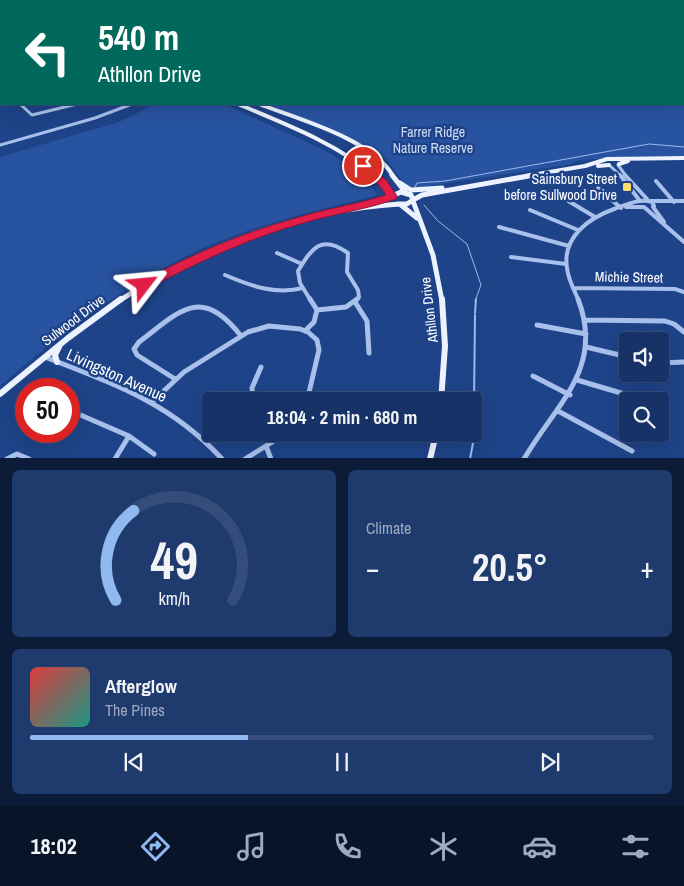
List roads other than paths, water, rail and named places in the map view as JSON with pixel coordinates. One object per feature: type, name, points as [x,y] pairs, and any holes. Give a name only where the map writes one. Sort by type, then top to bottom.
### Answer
[{"type":"main road","points":[[240,105],[353,159],[374,174],[392,196]]},
{"type":"main road","points":[[262,105],[315,126],[368,152],[387,165],[400,188],[411,195],[413,200],[422,195],[453,188],[585,166],[618,164],[643,159]]},
{"type":"main road","points":[[611,159],[684,158]]},
{"type":"main road","points":[[607,164],[611,159]]},
{"type":"main road","points":[[611,159],[617,161],[618,164]]},
{"type":"main road","points":[[395,178],[409,190],[453,188]]},
{"type":"main road","points":[[406,193],[453,188]]},
{"type":"main road","name":"Sulwood Drive","points":[[0,394],[91,320],[132,292],[197,257],[276,227],[364,206],[398,193],[406,193]]},
{"type":"main road","name":"Athllon Drive","points":[[392,196],[393,201],[410,210],[418,219]]},
{"type":"main road","name":"Sulwood Drive","points":[[364,206],[409,204],[413,200]]},
{"type":"main road","name":"Athllon Drive","points":[[413,200],[418,219],[433,255],[444,311],[446,352],[443,392]]},
{"type":"main road","points":[[57,362],[56,353],[60,344]]},
{"type":"main road","points":[[430,458],[434,442]]},
{"type":"street","points":[[236,0],[260,0]]},
{"type":"street","points":[[21,105],[32,115],[73,105]]},
{"type":"street","points":[[0,145],[100,116],[129,105]]},
{"type":"street","points":[[607,164],[617,171],[640,201],[640,205],[670,228],[684,242]]},
{"type":"street","points":[[618,164],[620,171],[649,201],[670,228]]},
{"type":"street","points":[[656,181],[674,202]]},
{"type":"street","points":[[598,188],[621,208],[654,207],[674,202]]},
{"type":"street","points":[[565,199],[595,217]]},
{"type":"street","points":[[532,458],[525,457],[570,394],[577,380],[586,347],[584,320],[566,264],[569,246],[578,230],[595,217],[640,201],[684,201]]},
{"type":"street","points":[[530,210],[578,230]]},
{"type":"street","points":[[499,227],[569,246]]},
{"type":"street","points":[[306,330],[316,318],[317,310],[298,274],[302,264],[310,251],[315,247],[330,245],[344,248],[349,256],[348,276],[359,293],[355,302],[340,308],[317,310]]},
{"type":"street","points":[[277,253],[302,264]]},
{"type":"street","points":[[511,257],[566,264]]},
{"type":"street","points":[[225,275],[251,286],[274,292],[287,292],[304,288]]},
{"type":"street","name":"Michie Street","points":[[574,288],[674,289],[684,292]]},
{"type":"street","points":[[355,302],[367,321],[369,352]]},
{"type":"street","points":[[174,379],[138,355],[134,349],[139,342],[180,310],[188,306],[195,307],[222,316],[228,320],[240,336]]},
{"type":"street","points":[[584,320],[665,321],[674,324],[684,332]]},
{"type":"street","points":[[152,402],[174,379],[240,336],[254,329],[268,326],[306,330],[316,340],[319,350],[309,392]]},
{"type":"street","points":[[537,326],[586,334]]},
{"type":"street","points":[[586,347],[619,355]]},
{"type":"street","name":"Livingston Avenue","points":[[44,357],[152,402],[190,426],[222,458]]},
{"type":"street","points":[[669,363],[684,362]]},
{"type":"street","points":[[251,392],[252,385],[261,367]]},
{"type":"street","points":[[533,376],[570,394]]},
{"type":"street","points":[[577,380],[619,392]]},
{"type":"street","points":[[558,411],[632,450]]},
{"type":"street","points":[[80,415],[129,436],[154,454]]},
{"type":"street","points":[[115,458],[129,436]]},
{"type":"street","points":[[245,458],[272,442]]},
{"type":"street","points":[[266,446],[271,458]]},
{"type":"street","points":[[7,458],[17,454],[29,458]]},
{"type":"waterway","points":[[415,187],[417,183],[445,181],[649,144],[684,147]]},
{"type":"waterway","points":[[424,205],[438,221],[467,244],[481,285],[475,301]]},
{"type":"waterway","points":[[475,313],[476,299]]},
{"type":"waterway","points":[[474,392],[475,315]]},
{"type":"waterway","points":[[470,458],[473,442]]},
{"type":"place","name":"Sainsbury Street before Sullwood Drive","points":[[627,187]]},
{"type":"park label","name":"Farrer Ridge Nature Reserve","points":[[433,140]]}]
